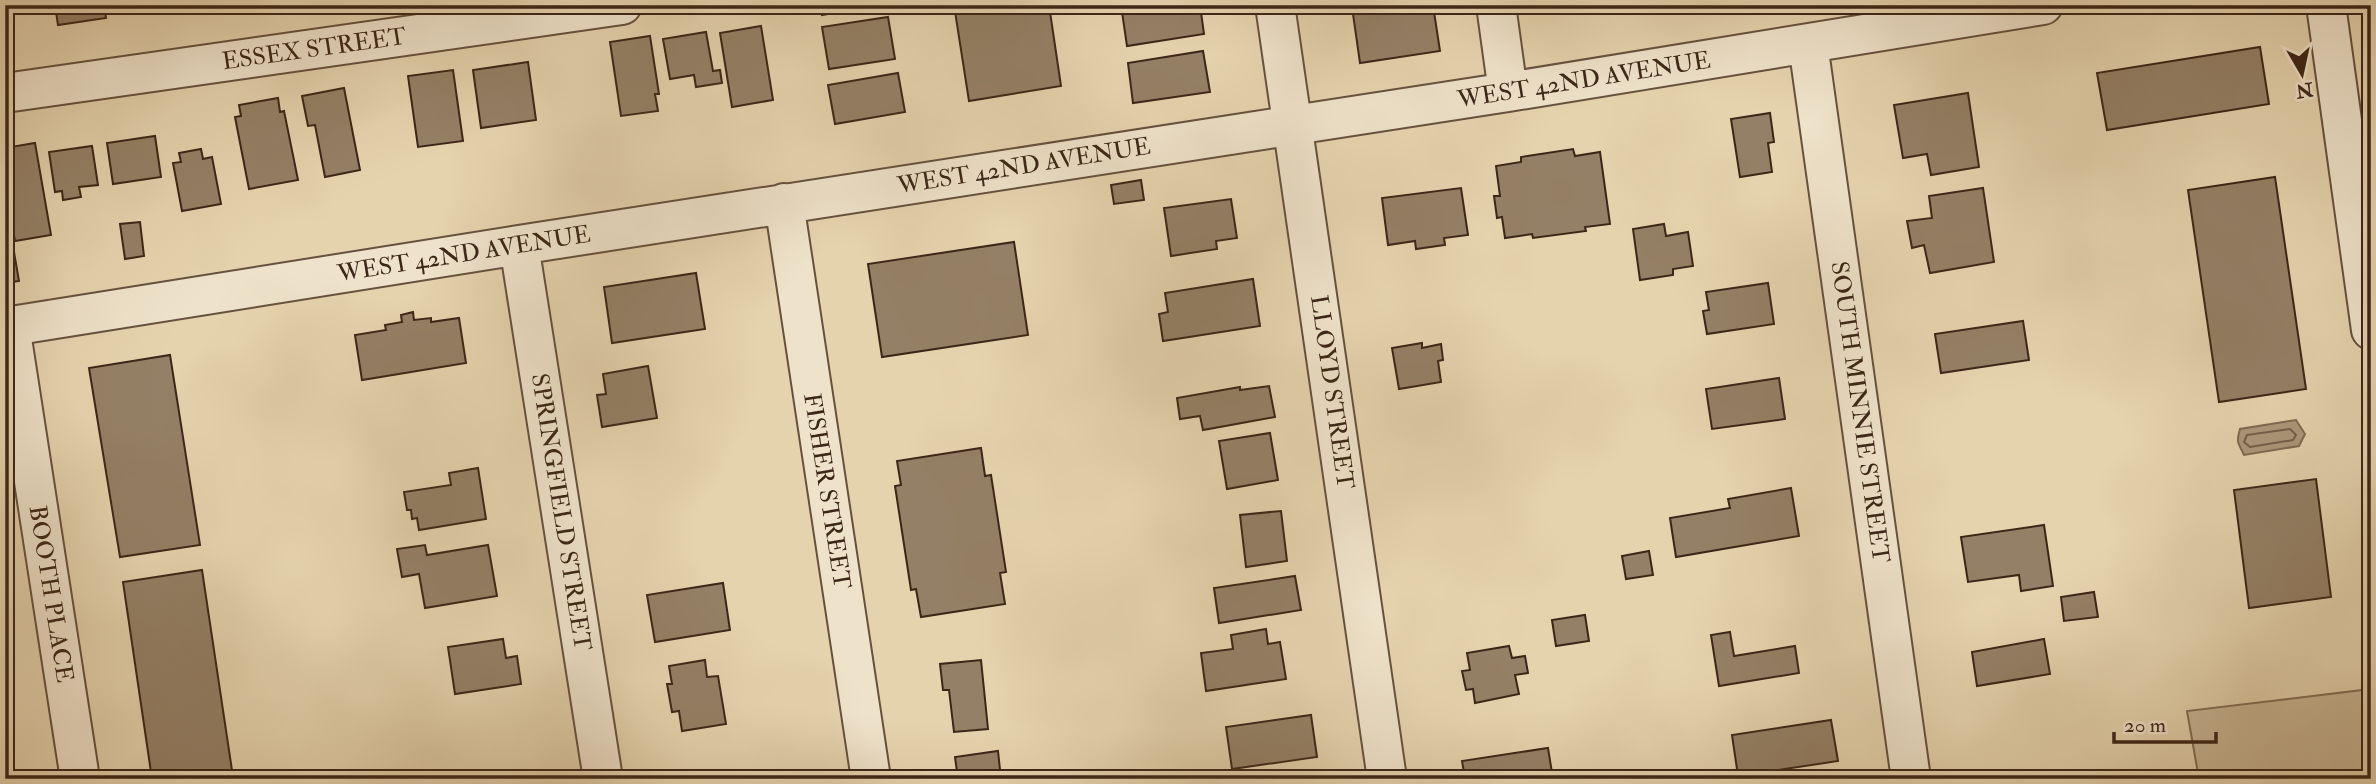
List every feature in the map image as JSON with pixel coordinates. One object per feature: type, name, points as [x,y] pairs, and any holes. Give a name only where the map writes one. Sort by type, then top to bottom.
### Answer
[{"type":"street","name":"ESSEX STREET","points":[[5,93],[622,5]]},
{"type":"street","name":"LLOYD STREET","points":[[1275,5],[1387,779]]},
{"type":"street","points":[[1496,5],[1508,92]]},
{"type":"street","name":"WEST 42ND AVENUE","points":[[8,327],[519,244],[1808,44],[1958,12],[2043,5]]},
{"type":"street","points":[[2326,5],[2360,176],[2370,322]]},
{"type":"street","name":"SOUTH MINNIE STREET","points":[[1808,44],[1911,779]]},
{"type":"street","name":"FISHER STREET","points":[[784,203],[871,779]]},
{"type":"street","name":"SPRINGFIELD STREET","points":[[519,244],[603,779]]},
{"type":"street","name":"BOOTH PLACE","points":[[8,327],[80,779]]},
{"type":"shaded area","points":[[2371,689],[2371,779],[2199,779],[2187,711]]},
{"type":"water","points":[[2296,420],[2305,434],[2299,446],[2244,455],[2238,442],[2240,429]]},
{"type":"building","points":[[55,5],[104,5],[106,18],[58,25]]},
{"type":"building","points":[[820,5],[878,5],[822,15]]},
{"type":"building","points":[[954,5],[1049,5],[1061,86],[969,101]]},
{"type":"building","points":[[1121,5],[1200,5],[1204,34],[1127,46]]},
{"type":"building","points":[[1407,5],[1433,5],[1440,51],[1360,63],[1353,14]]},
{"type":"building","points":[[888,17],[895,59],[829,69],[822,27]]},
{"type":"building","points":[[761,26],[773,100],[732,107],[720,33]]},
{"type":"building","points":[[706,32],[713,71],[720,70],[722,83],[696,87],[694,75],[670,79],[663,39]]},
{"type":"building","points":[[650,36],[659,94],[655,94],[658,111],[621,116],[610,42]]},
{"type":"building","points":[[2260,47],[2269,104],[2107,130],[2097,73]]},
{"type":"building","points":[[1203,51],[1210,92],[1133,103],[1128,63]]},
{"type":"building","points":[[528,62],[536,120],[481,128],[473,70]]},
{"type":"building","points":[[453,70],[463,141],[418,147],[408,76]]},
{"type":"building","points":[[898,73],[905,112],[835,124],[828,85]]},
{"type":"building","points":[[344,88],[360,170],[325,177],[315,125],[308,126],[302,96]]},
{"type":"building","points":[[1968,93],[1979,167],[1931,175],[1927,154],[1903,158],[1894,105]]},
{"type":"building","points":[[278,98],[280,112],[284,111],[298,180],[249,189],[235,117],[241,116],[239,105]]},
{"type":"building","points":[[1770,113],[1774,142],[1768,143],[1772,172],[1740,177],[1731,119]]},
{"type":"building","points":[[155,136],[161,177],[113,184],[107,143]]},
{"type":"building","points":[[35,143],[51,235],[15,241],[11,219],[5,220],[5,148]]},
{"type":"building","points":[[92,146],[98,185],[79,187],[81,197],[63,200],[62,191],[55,192],[49,152]]},
{"type":"building","points":[[201,149],[203,159],[212,157],[221,204],[182,211],[173,163],[181,162],[179,153]]},
{"type":"building","points":[[1573,149],[1575,156],[1600,152],[1610,224],[1585,227],[1586,231],[1533,238],[1532,234],[1505,238],[1502,217],[1497,218],[1494,196],[1500,196],[1496,166],[1521,162],[1521,157]]},
{"type":"building","points":[[2275,177],[2306,389],[2219,402],[2188,190]]},
{"type":"building","points":[[1141,180],[1144,200],[1114,204],[1111,185]]},
{"type":"building","points":[[1461,188],[1468,235],[1444,238],[1445,245],[1416,249],[1415,241],[1388,245],[1382,198]]},
{"type":"building","points":[[1983,188],[1994,262],[1930,273],[1924,245],[1912,248],[1907,221],[1932,218],[1929,196]]},
{"type":"building","points":[[1231,199],[1237,238],[1216,241],[1217,249],[1171,256],[1164,208]]},
{"type":"building","points":[[140,222],[144,256],[125,259],[120,224]]},
{"type":"building","points":[[1664,224],[1666,236],[1688,232],[1693,266],[1673,269],[1673,275],[1640,280],[1633,229]]},
{"type":"building","points":[[1014,242],[1028,335],[882,357],[868,264]]},
{"type":"building","points":[[14,252],[19,281],[5,283],[5,253]]},
{"type":"building","points":[[696,273],[705,329],[612,343],[604,287]]},
{"type":"building","points":[[1253,279],[1260,326],[1163,341],[1159,314],[1168,312],[1165,293]]},
{"type":"building","points":[[1768,283],[1774,324],[1707,334],[1703,311],[1709,310],[1706,292]]},
{"type":"building","points":[[413,312],[414,320],[431,318],[431,322],[459,318],[466,363],[362,380],[355,335],[386,330],[385,325],[402,322],[401,315]]},
{"type":"building","points":[[2023,321],[2029,360],[1941,373],[1935,334]]},
{"type":"building","points":[[1422,343],[1422,348],[1441,344],[1443,360],[1438,361],[1441,382],[1399,389],[1392,348]]},
{"type":"building","points":[[170,355],[200,545],[120,557],[89,368]]},
{"type":"building","points":[[648,366],[657,418],[602,427],[597,395],[606,394],[603,374]]},
{"type":"building","points":[[1779,378],[1785,419],[1712,429],[1706,389]]},
{"type":"building","points":[[1269,386],[1275,417],[1203,430],[1200,416],[1180,419],[1177,398],[1240,387],[1240,390]]},
{"type":"building","points":[[1270,433],[1278,480],[1227,489],[1219,441]]},
{"type":"building","points":[[981,448],[985,476],[991,475],[1006,572],[1000,573],[1005,604],[921,617],[916,589],[911,590],[895,486],[901,485],[897,461]]},
{"type":"building","points":[[478,468],[486,519],[419,530],[417,518],[412,519],[411,510],[407,510],[404,492],[451,485],[449,473]]},
{"type":"building","points":[[2316,479],[2331,597],[2249,608],[2234,490]]},
{"type":"building","points":[[1791,488],[1799,536],[1676,557],[1670,518],[1730,508],[1728,499]]},
{"type":"building","points":[[1281,511],[1287,561],[1246,567],[1240,515]]},
{"type":"building","points":[[2044,525],[2053,586],[2021,591],[2019,575],[1968,582],[1961,537]]},
{"type":"building","points":[[425,545],[427,555],[488,545],[497,596],[425,608],[419,574],[402,577],[397,549]]},
{"type":"building","points":[[1649,551],[1653,575],[1626,579],[1622,556]]},
{"type":"building","points":[[202,570],[233,777],[152,779],[123,582]]},
{"type":"building","points":[[1295,576],[1301,610],[1219,623],[1214,588]]},
{"type":"building","points":[[723,583],[730,630],[655,642],[647,595]]},
{"type":"building","points":[[2094,592],[2098,617],[2064,621],[2061,597]]},
{"type":"building","points":[[1585,615],[1589,641],[1556,646],[1552,620]]},
{"type":"building","points":[[1266,629],[1268,644],[1280,642],[1286,679],[1206,691],[1201,653],[1233,649],[1231,635]]},
{"type":"building","points":[[1730,632],[1734,656],[1795,646],[1799,673],[1719,686],[1711,635]]},
{"type":"building","points":[[503,639],[506,658],[517,656],[521,684],[455,694],[448,647]]},
{"type":"building","points":[[2044,639],[2050,674],[1977,686],[1972,652]]},
{"type":"building","points":[[1509,646],[1512,658],[1525,656],[1528,673],[1515,675],[1519,694],[1475,703],[1473,689],[1466,690],[1462,671],[1470,670],[1467,653]]},
{"type":"building","points":[[705,660],[707,677],[718,676],[726,724],[682,731],[679,711],[672,712],[667,684],[672,684],[669,666]]},
{"type":"building","points":[[981,660],[988,729],[954,732],[949,690],[943,690],[940,664]]},
{"type":"building","points":[[1311,715],[1317,757],[1232,769],[1226,727]]},
{"type":"building","points":[[1831,720],[1838,761],[1738,776],[1732,735]]},
{"type":"building","points":[[1548,748],[1553,779],[1465,779],[1462,761]]},
{"type":"building","points":[[998,751],[1001,779],[958,779],[955,757]]}]
